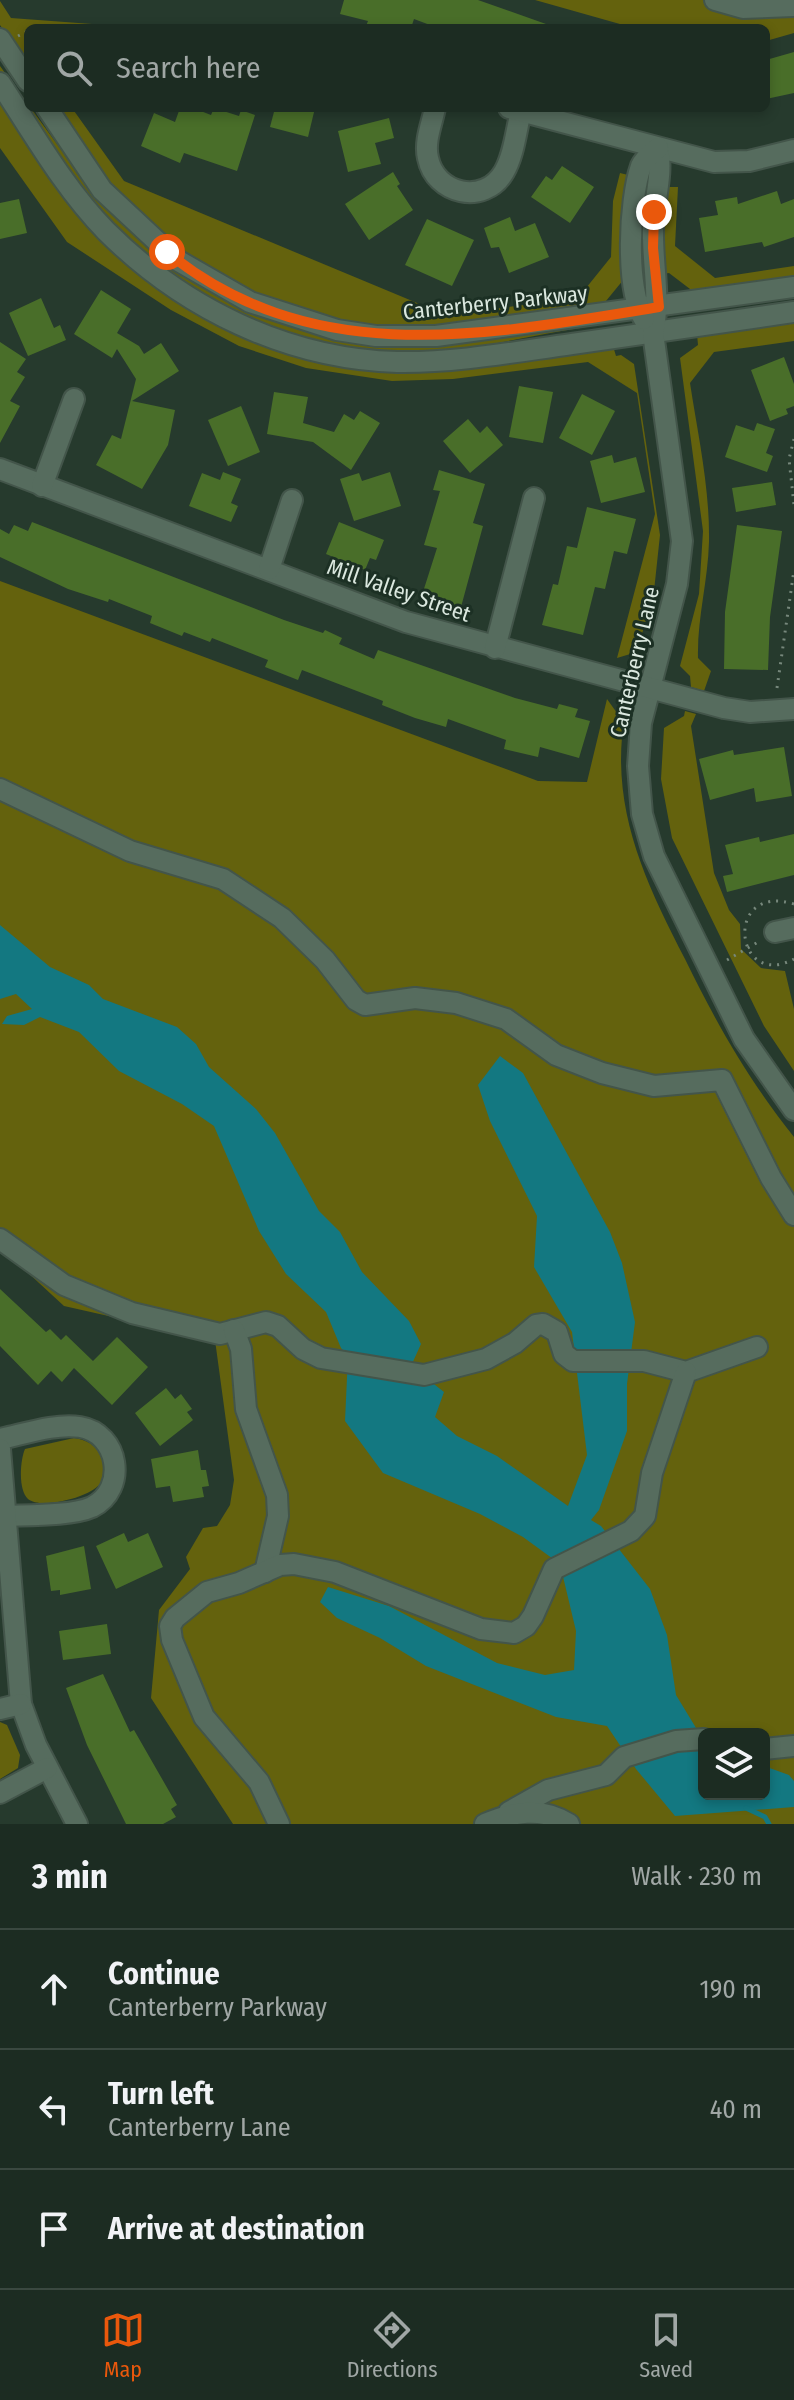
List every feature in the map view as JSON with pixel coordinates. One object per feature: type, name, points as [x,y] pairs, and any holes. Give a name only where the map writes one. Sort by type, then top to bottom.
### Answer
[{"type":"street","points":[[715,0],[743,8],[794,6]]},
{"type":"street","points":[[9,38],[24,72]]},
{"type":"street","points":[[0,83],[75,194],[111,236],[172,287],[211,311],[256,332],[326,353],[408,362],[478,357],[794,312]]},
{"type":"street","name":"Canterberry Parkway","points":[[50,112],[102,190],[147,235],[203,278],[281,315],[356,334],[414,337],[794,287]]},
{"type":"street","points":[[434,112],[426,148],[430,167],[442,184],[466,192],[492,186],[504,172],[515,112]]},
{"type":"street","points":[[523,112],[658,148],[732,163],[794,150]]},
{"type":"street","name":"Canterberry Lane","points":[[658,148],[662,169],[649,308],[681,510],[682,541],[677,584],[641,723],[638,766],[642,814],[649,843],[750,1052],[794,1110]]},
{"type":"street","points":[[42,486],[74,399]]},
{"type":"street","name":"Mill Valley Street","points":[[0,469],[406,622],[738,711],[794,709]]},
{"type":"street","points":[[495,648],[534,498]]},
{"type":"street","points":[[269,569],[292,500]]},
{"type":"street","points":[[0,789],[130,851],[223,879],[282,918],[325,960],[356,1000],[365,1005],[415,998],[442,1000],[506,1019],[556,1055],[602,1073],[654,1086],[722,1080],[771,1178],[794,1215]]},
{"type":"street","points":[[0,1239],[64,1285],[103,1302],[220,1334],[266,1322],[278,1326],[312,1354],[424,1375],[486,1359],[515,1343],[536,1325],[543,1324],[557,1332],[564,1354],[573,1361],[632,1361],[686,1372],[757,1347]]},
{"type":"street","points":[[234,1330],[241,1349],[246,1409],[277,1495],[278,1516],[265,1572]]},
{"type":"street","points":[[279,1824],[252,1772],[204,1717],[178,1657],[170,1626],[184,1607],[207,1592],[280,1565],[312,1565],[502,1634],[526,1626],[557,1567],[640,1524],[645,1516],[652,1473],[686,1372]]},
{"type":"street","points":[[0,1439],[72,1426],[90,1429],[109,1445],[115,1470],[107,1493],[92,1507],[5,1516]]},
{"type":"street","points":[[0,1449],[21,1704],[47,1768],[77,1824]]},
{"type":"street","points":[[0,1709],[21,1704]]},
{"type":"street","points":[[485,1824],[548,1790],[606,1775],[624,1757],[676,1741],[698,1739]]},
{"type":"street","points":[[770,1748],[794,1746]]},
{"type":"street","points":[[0,1793],[47,1768]]},
{"type":"street","points":[[509,1812],[544,1814],[569,1824]]},
{"type":"path","points":[[794,439],[789,459],[794,505]]},
{"type":"path","points":[[777,688],[794,570]]},
{"type":"path","points":[[727,960],[784,930]]},
{"type":"shaded area","points":[[535,0],[794,0],[794,33],[770,40],[770,24],[620,24]]},
{"type":"shaded area","points":[[0,1],[11,18],[92,24],[24,24],[24,60],[0,25]]},
{"type":"shaded area","points":[[0,66],[24,99],[24,108],[0,72]]},
{"type":"shaded area","points":[[0,97],[118,252],[329,361],[613,346],[616,356],[621,355],[634,364],[660,535],[654,591],[637,652],[617,658],[655,514],[637,393],[588,362],[453,379],[392,381],[306,368],[239,346],[171,310],[67,242],[0,148]]},
{"type":"shaded area","points":[[27,112],[34,112],[87,185],[153,250],[317,333],[587,327],[430,353],[377,354],[309,342],[273,330],[204,297],[144,256],[102,215]]},
{"type":"shaded area","points":[[59,112],[75,112],[124,181],[446,315],[578,298],[611,257],[613,201],[620,173],[632,176],[624,279],[606,301],[606,307],[453,328],[352,325],[258,298],[185,258],[113,190]]},
{"type":"shaded area","points":[[667,187],[678,187],[675,246],[715,278],[794,266],[794,280],[691,296],[690,289],[669,273],[663,274],[660,246]]},
{"type":"shaded area","points":[[794,320],[794,341],[714,352],[690,383],[709,522],[698,643],[698,658],[711,671],[704,691],[691,687],[690,676],[680,666],[699,594],[703,531],[680,358],[698,345],[697,334]]},
{"type":"shaded area","points":[[0,581],[538,781],[587,782],[607,699],[617,713],[625,714],[621,748],[626,811],[656,900],[722,1030],[747,1072],[794,1137],[794,1824],[233,1824],[151,1698],[159,1610],[190,1569],[186,1557],[203,1528],[217,1526],[230,1505],[234,1480],[215,1340],[64,1306],[0,1247]]},
{"type":"shaded area","points":[[685,711],[696,714],[691,726],[714,873],[729,910],[740,924],[741,949],[761,968],[785,971],[794,1009],[794,1071],[764,1026],[672,838],[661,779],[664,728],[684,716]]},
{"type":"shaded area","points":[[74,1438],[90,1443],[100,1454],[104,1468],[100,1484],[86,1493],[54,1503],[28,1499],[21,1475],[25,1449]]},
{"type":"shaded area","points":[[0,1722],[7,1725],[20,1755],[18,1768],[0,1779]]},
{"type":"water","points":[[0,925],[50,967],[89,985],[103,999],[177,1027],[196,1044],[209,1067],[256,1109],[275,1133],[319,1211],[340,1232],[362,1272],[409,1321],[421,1344],[411,1366],[444,1392],[435,1417],[457,1436],[497,1456],[568,1506],[587,1455],[572,1332],[534,1267],[537,1216],[490,1121],[478,1085],[500,1056],[523,1073],[610,1232],[622,1263],[635,1322],[627,1384],[627,1431],[599,1510],[591,1520],[601,1526],[650,1589],[667,1635],[676,1695],[698,1731],[698,1800],[770,1800],[770,1768],[789,1775],[794,1781],[794,1807],[675,1816],[636,1769],[607,1726],[556,1717],[426,1666],[380,1638],[337,1618],[320,1602],[328,1587],[389,1606],[497,1663],[545,1675],[574,1670],[576,1631],[560,1564],[523,1537],[480,1514],[383,1473],[345,1421],[348,1356],[341,1348],[326,1312],[286,1274],[259,1231],[214,1126],[182,1104],[119,1071],[79,1032],[40,1017],[24,1025],[2,1024],[7,1016],[32,1009],[16,994],[0,999]]},
{"type":"building","points":[[344,0],[478,0],[546,24],[427,24],[414,19],[412,24],[367,24],[368,21],[340,14]]},
{"type":"building","points":[[794,52],[794,93],[770,98],[770,59]]},
{"type":"building","points":[[179,112],[211,115],[212,112],[226,112],[239,116],[240,112],[247,112],[255,115],[237,171],[184,153],[180,163],[141,146],[154,113],[175,122]]},
{"type":"building","points":[[274,112],[314,112],[308,137],[270,127]]},
{"type":"building","points":[[389,118],[394,138],[375,143],[381,164],[348,172],[338,131]]},
{"type":"building","points":[[562,166],[594,187],[570,223],[531,197],[546,176],[552,180]]},
{"type":"building","points":[[393,172],[400,184],[397,186],[413,210],[369,240],[345,204]]},
{"type":"building","points":[[777,191],[781,204],[794,199],[794,237],[764,247],[762,242],[705,252],[699,218],[718,215],[715,201],[737,197],[738,204]]},
{"type":"building","points":[[19,199],[27,233],[0,239],[0,203]]},
{"type":"building","points":[[510,217],[515,231],[535,223],[549,257],[509,273],[499,247],[491,248],[484,228]]},
{"type":"building","points":[[427,219],[474,240],[452,286],[405,265]]},
{"type":"building","points":[[101,290],[131,309],[117,333],[139,346],[144,354],[161,343],[179,371],[132,401],[175,410],[168,445],[142,489],[96,465],[112,435],[121,439],[136,379],[117,349],[112,358],[74,334]]},
{"type":"building","points":[[41,298],[54,328],[60,325],[66,340],[28,356],[9,313]]},
{"type":"building","points":[[0,342],[26,359],[17,372],[25,377],[10,401],[20,406],[0,443]]},
{"type":"building","points":[[784,357],[794,384],[794,406],[786,409],[788,414],[770,421],[751,370]]},
{"type":"building","points":[[519,386],[553,392],[543,443],[509,437]]},
{"type":"building","points":[[274,392],[308,397],[303,423],[334,432],[344,414],[354,420],[360,411],[380,423],[351,470],[313,442],[267,434]]},
{"type":"building","points":[[582,394],[615,411],[592,455],[559,438]]},
{"type":"building","points":[[241,406],[260,452],[228,466],[208,420]]},
{"type":"building","points":[[468,419],[480,433],[487,426],[503,445],[470,473],[443,441]]},
{"type":"building","points":[[757,423],[775,429],[766,453],[773,456],[767,472],[725,457],[736,425],[754,431]]},
{"type":"building","points":[[612,455],[614,463],[636,457],[645,492],[601,503],[590,461]]},
{"type":"building","points":[[439,470],[485,484],[473,523],[483,526],[461,607],[422,595],[437,548],[424,545],[440,491],[433,490]]},
{"type":"building","points":[[223,472],[241,479],[231,503],[238,506],[231,522],[189,506],[202,473],[220,480]]},
{"type":"building","points":[[390,472],[401,506],[354,521],[340,479],[359,473],[362,481]]},
{"type":"building","points":[[772,482],[776,505],[736,512],[732,488]]},
{"type":"building","points":[[587,507],[636,519],[627,554],[614,551],[605,589],[595,587],[583,635],[542,625],[553,584],[558,585],[567,546],[577,548]]},
{"type":"building","points":[[32,522],[284,620],[323,633],[325,630],[342,638],[339,644],[374,659],[378,650],[515,698],[557,709],[559,704],[578,709],[575,717],[590,721],[579,758],[540,747],[538,757],[504,749],[506,740],[448,719],[446,727],[415,718],[382,705],[383,701],[302,670],[298,680],[265,667],[268,660],[212,638],[210,642],[184,632],[182,636],[150,623],[152,616],[109,599],[108,602],[68,589],[0,557],[0,529],[9,534],[14,525],[28,531]]},
{"type":"building","points":[[339,522],[384,540],[376,560],[370,558],[365,570],[326,554]]},
{"type":"building","points":[[737,525],[782,531],[770,617],[768,670],[724,669],[725,612]]},
{"type":"building","points":[[784,747],[792,796],[756,802],[754,788],[710,800],[699,759],[733,750],[734,755]]},
{"type":"building","points":[[794,834],[794,875],[727,892],[723,876],[733,874],[725,845],[759,837],[760,842]]},
{"type":"building","points":[[0,1289],[46,1332],[50,1329],[61,1340],[66,1335],[93,1361],[117,1337],[148,1367],[112,1405],[74,1368],[62,1382],[51,1371],[38,1385],[0,1346]]},
{"type":"building","points":[[166,1388],[175,1399],[181,1394],[192,1409],[187,1412],[193,1420],[160,1446],[135,1413]]},
{"type":"building","points":[[198,1450],[201,1470],[206,1470],[209,1486],[202,1487],[204,1497],[173,1502],[170,1486],[156,1488],[151,1459]]},
{"type":"building","points":[[124,1533],[128,1542],[148,1533],[163,1567],[116,1589],[96,1546]]},
{"type":"building","points":[[84,1546],[91,1589],[60,1595],[60,1590],[51,1591],[46,1556]]},
{"type":"building","points":[[107,1624],[111,1654],[63,1660],[59,1631]]},
{"type":"building","points":[[103,1674],[130,1732],[134,1730],[177,1805],[171,1809],[176,1817],[163,1824],[126,1824],[87,1745],[66,1688]]},
{"type":"waterway","points":[[746,1808],[765,1817],[769,1824]]},
{"type":"route","points":[[167,252],[232,294],[296,320],[376,336],[474,333],[659,307],[653,248],[654,212]]}]
